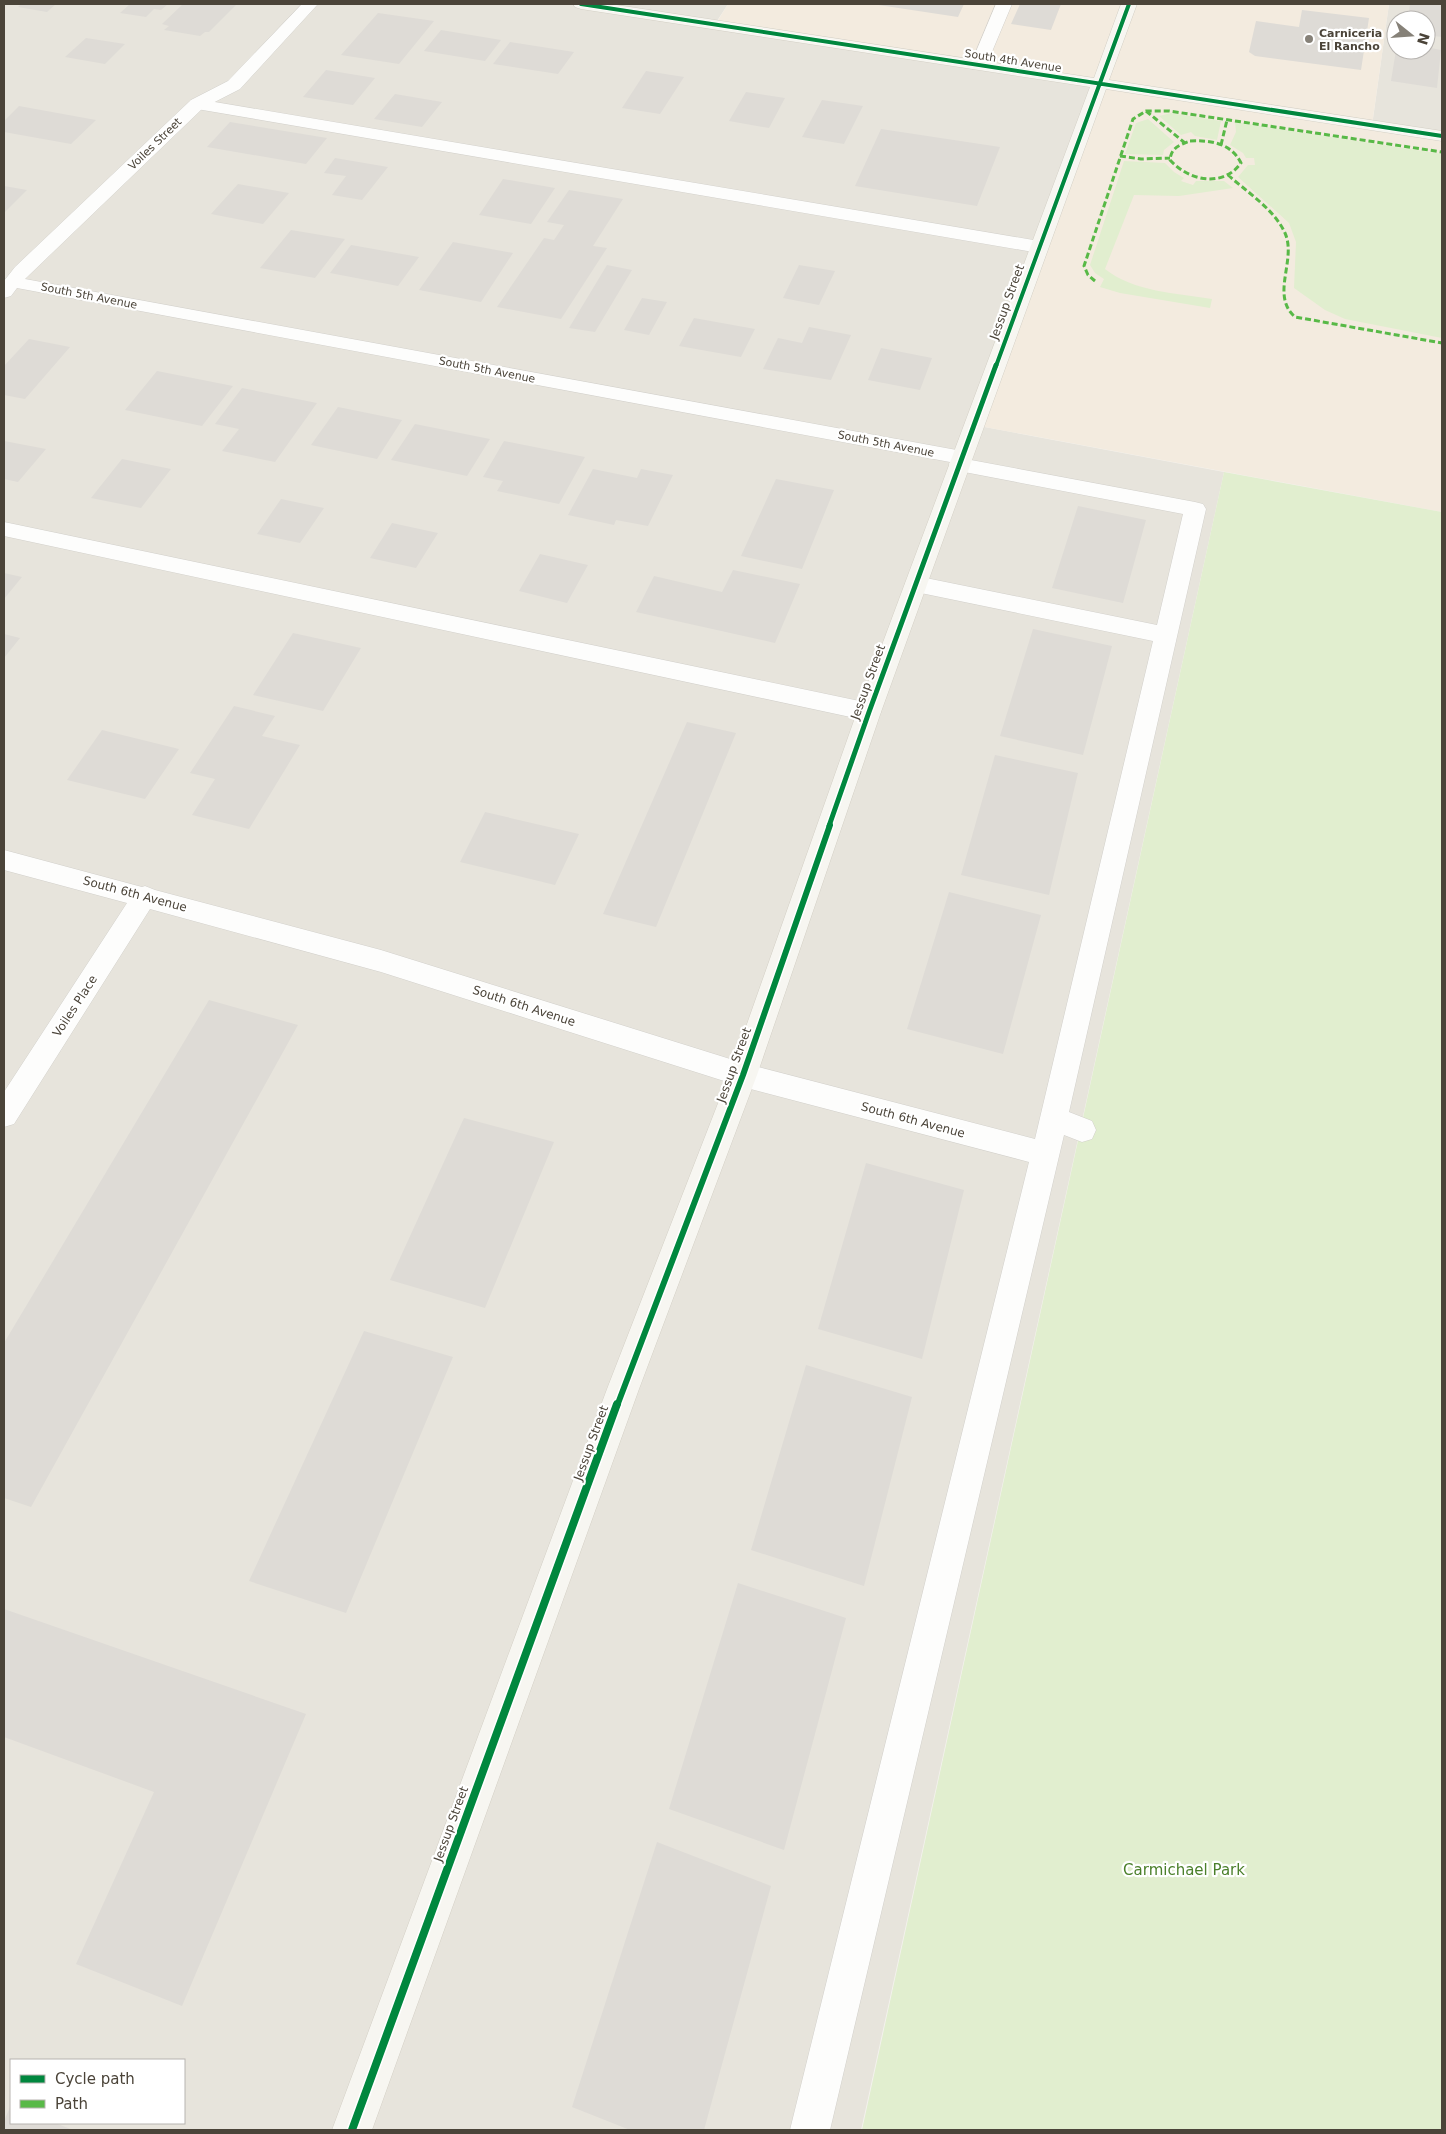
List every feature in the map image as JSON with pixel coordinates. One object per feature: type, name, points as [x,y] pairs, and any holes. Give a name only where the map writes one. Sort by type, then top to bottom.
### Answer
[{"type":"street","name":"Voiles Street","points":[[11,278],[197,104],[234,85],[310,4]]},
{"type":"street","name":"South 4th Avenue","points":[[581,4],[1099,85],[1442,136]]},
{"type":"street","points":[[978,66],[1004,4]]},
{"type":"street","name":"Jessup Street","points":[[352,2130],[623,1389],[743,1076],[869,712],[1129,4]]},
{"type":"street","points":[[197,104],[1039,247]]},
{"type":"street","name":"South 5th Avenue","points":[[11,278],[960,461],[1195,509],[1165,635]]},
{"type":"street","points":[[4,529],[869,712]]},
{"type":"street","points":[[810,2130],[1054,1118],[1165,635],[916,584]]},
{"type":"street","name":"South 6th Avenue","points":[[4,860],[145,896],[381,961],[743,1076],[1045,1154]]},
{"type":"street","name":"Voiles Place","points":[[4,1115],[145,896]]},
{"type":"street","points":[[1054,1118],[1082,1130]]},
{"type":"shaded area","points":[[4,4],[728,4],[715,24],[1099,85],[974,425],[1224,472],[861,2130],[4,2130]]},
{"type":"shaded area","points":[[728,4],[1389,4],[1388,10],[1386,10],[1386,25],[1372,125],[1442,136],[1442,512],[974,425],[1099,85],[715,25]]},
{"type":"shaded area","points":[[1389,4],[1442,4],[1442,136],[1372,126],[1386,26],[1386,60],[1436,60],[1436,10],[1388,10]]},
{"type":"green space","points":[[1171,113],[1221,121],[1217,140],[1195,136],[1191,132],[1181,135],[1159,116]]},
{"type":"green space","points":[[1148,119],[1174,142],[1164,150],[1163,155],[1125,154],[1136,123]]},
{"type":"green space","points":[[1235,122],[1442,154],[1442,338],[1345,319],[1325,310],[1294,288],[1296,242],[1289,223],[1238,177],[1248,165],[1255,165],[1254,158],[1246,158],[1243,153],[1230,145],[1236,132]]},
{"type":"green space","points":[[1124,161],[1165,163],[1184,178],[1181,181],[1193,185],[1196,181],[1224,181],[1233,188],[1179,196],[1134,195],[1105,269],[1116,277],[1142,287],[1212,299],[1210,308],[1120,293],[1100,287],[1104,279],[1095,273],[1090,265]]},
{"type":"green space","name":"Carmichael Park","points":[[1224,472],[1442,512],[1442,2130],[862,2130]]},
{"type":"building","points":[[21,4],[56,4],[47,12],[18,7]]},
{"type":"building","points":[[130,4],[168,4],[161,10],[154,9],[146,17],[120,13]]},
{"type":"building","points":[[183,4],[236,5],[209,32],[205,32],[200,36],[164,30],[169,26],[162,24]]},
{"type":"building","points":[[872,4],[964,4],[958,17]]},
{"type":"building","points":[[1020,4],[1061,4],[1051,30],[1011,24]]},
{"type":"building","points":[[1410,4],[1442,4],[1442,37],[1436,36],[1436,10],[1409,10]]},
{"type":"building","name":"Carniceria El Rancho","points":[[1302,10],[1369,18],[1361,70],[1255,56],[1249,52],[1256,21],[1299,27]]},
{"type":"building","points":[[378,13],[434,21],[399,64],[341,55]]},
{"type":"building","points":[[441,30],[501,40],[485,61],[424,51]]},
{"type":"building","points":[[86,38],[125,44],[105,64],[65,57]]},
{"type":"building","points":[[510,42],[574,52],[558,74],[493,64]]},
{"type":"building","points":[[1436,49],[1441,50],[1437,88],[1391,81],[1394,60],[1436,60]]},
{"type":"building","points":[[326,70],[375,78],[353,105],[303,97]]},
{"type":"building","points":[[646,71],[684,77],[660,114],[622,108]]},
{"type":"building","points":[[746,92],[785,98],[769,128],[729,121]]},
{"type":"building","points":[[395,94],[442,102],[422,127],[374,119]]},
{"type":"building","points":[[822,100],[863,106],[844,144],[802,137]]},
{"type":"building","points":[[19,106],[96,120],[71,144],[4,132],[4,121]]},
{"type":"building","points":[[230,122],[327,138],[306,164],[207,147]]},
{"type":"building","points":[[881,129],[1000,147],[977,206],[855,186]]},
{"type":"building","points":[[335,158],[388,167],[362,200],[332,195],[346,176],[324,173]]},
{"type":"building","points":[[503,179],[555,188],[531,224],[479,215]]},
{"type":"building","points":[[238,184],[289,193],[263,224],[211,214]]},
{"type":"building","points":[[4,186],[27,190],[4,213]]},
{"type":"building","points":[[569,190],[623,199],[593,246],[607,248],[561,319],[497,307],[544,238],[554,240],[564,225],[547,222]]},
{"type":"building","points":[[291,230],[345,239],[315,278],[260,268]]},
{"type":"building","points":[[453,242],[513,253],[481,302],[419,290]]},
{"type":"building","points":[[351,245],[419,257],[398,286],[330,273]]},
{"type":"building","points":[[607,265],[632,270],[595,332],[569,328]]},
{"type":"building","points":[[799,265],[835,271],[819,305],[783,298]]},
{"type":"building","points":[[642,298],[667,302],[649,335],[624,330]]},
{"type":"building","points":[[694,318],[755,329],[741,357],[679,346]]},
{"type":"building","points":[[809,327],[851,335],[831,380],[763,369],[778,338],[802,343]]},
{"type":"building","points":[[29,339],[70,347],[25,399],[4,395],[4,366]]},
{"type":"building","points":[[881,348],[932,358],[920,390],[868,380]]},
{"type":"building","points":[[157,371],[233,386],[202,426],[125,410]]},
{"type":"building","points":[[242,388],[317,403],[275,462],[222,451],[239,429],[215,424]]},
{"type":"building","points":[[338,407],[402,420],[377,459],[311,445]]},
{"type":"building","points":[[415,424],[490,439],[467,476],[391,460]]},
{"type":"building","points":[[4,441],[46,449],[18,482],[4,479]]},
{"type":"building","points":[[504,441],[585,457],[559,504],[497,491],[503,481],[483,477]]},
{"type":"building","points":[[122,459],[171,469],[141,508],[91,498]]},
{"type":"building","points":[[593,469],[637,478],[641,469],[673,475],[648,526],[616,520],[614,525],[568,515]]},
{"type":"building","points":[[776,479],[834,490],[802,569],[741,556]]},
{"type":"building","points":[[281,499],[324,508],[300,543],[257,534]]},
{"type":"building","points":[[1078,506],[1146,520],[1123,603],[1052,588]]},
{"type":"building","points":[[392,523],[438,533],[416,568],[370,558]]},
{"type":"building","points":[[540,554],[588,565],[567,603],[519,591]]},
{"type":"building","points":[[733,570],[800,584],[775,643],[636,612],[654,576],[722,592]]},
{"type":"building","points":[[4,573],[22,577],[4,599]]},
{"type":"building","points":[[1033,629],[1112,646],[1083,755],[1000,736]]},
{"type":"building","points":[[293,633],[361,648],[323,711],[253,695]]},
{"type":"building","points":[[4,634],[20,638],[4,658]]},
{"type":"building","points":[[234,706],[275,716],[262,736],[300,745],[249,829],[192,815],[215,779],[190,773]]},
{"type":"building","points":[[687,722],[736,733],[656,927],[603,914]]},
{"type":"building","points":[[102,730],[179,749],[145,799],[67,780]]},
{"type":"building","points":[[995,755],[1078,773],[1049,895],[961,875]]},
{"type":"building","points":[[485,812],[579,834],[555,885],[460,862]]},
{"type":"building","points":[[949,892],[1041,915],[1003,1054],[907,1029]]},
{"type":"building","points":[[209,1000],[298,1025],[31,1507],[4,1498],[4,1343]]},
{"type":"building","points":[[464,1118],[554,1142],[485,1308],[390,1280]]},
{"type":"building","points":[[866,1163],[964,1190],[922,1359],[818,1329]]},
{"type":"building","points":[[364,1331],[453,1357],[346,1613],[249,1581]]},
{"type":"building","points":[[806,1365],[912,1397],[864,1586],[751,1550]]},
{"type":"building","points":[[738,1583],[846,1618],[784,1850],[669,1809]]},
{"type":"building","points":[[4,1609],[306,1714],[182,2006],[76,1964],[154,1792],[4,1737]]},
{"type":"building","points":[[657,1842],[771,1886],[704,2130],[630,2130],[572,2107]]},
{"type":"building","points":[[10,2107],[10,2124],[58,2124],[73,2130],[4,2130],[4,2121]]},
{"type":"marked path","points":[[1146,111],[1185,143]]},
{"type":"marked path","points":[[1095,281],[1088,275],[1084,266],[1133,119],[1146,111],[1169,111],[1442,152]]},
{"type":"marked path","points":[[1221,145],[1227,120]]},
{"type":"marked path","points":[[1190,141],[1213,142],[1227,147],[1238,156],[1241,163],[1235,171],[1217,179],[1195,177],[1185,173],[1176,167],[1170,160],[1170,156],[1173,149],[1190,141]]},
{"type":"marked path","points":[[1120,156],[1141,159],[1170,158]]},
{"type":"marked path","points":[[1228,175],[1275,218],[1285,233],[1289,252],[1284,302],[1288,310],[1295,317],[1442,343]]},
{"type":"cycle path","points":[[581,4],[1442,136]]},
{"type":"cycle path","points":[[352,2130],[623,1389],[743,1075],[869,712],[1129,4]]},
{"type":"place","name":"Carniceria El Rancho","points":[[1309,39]]}]
